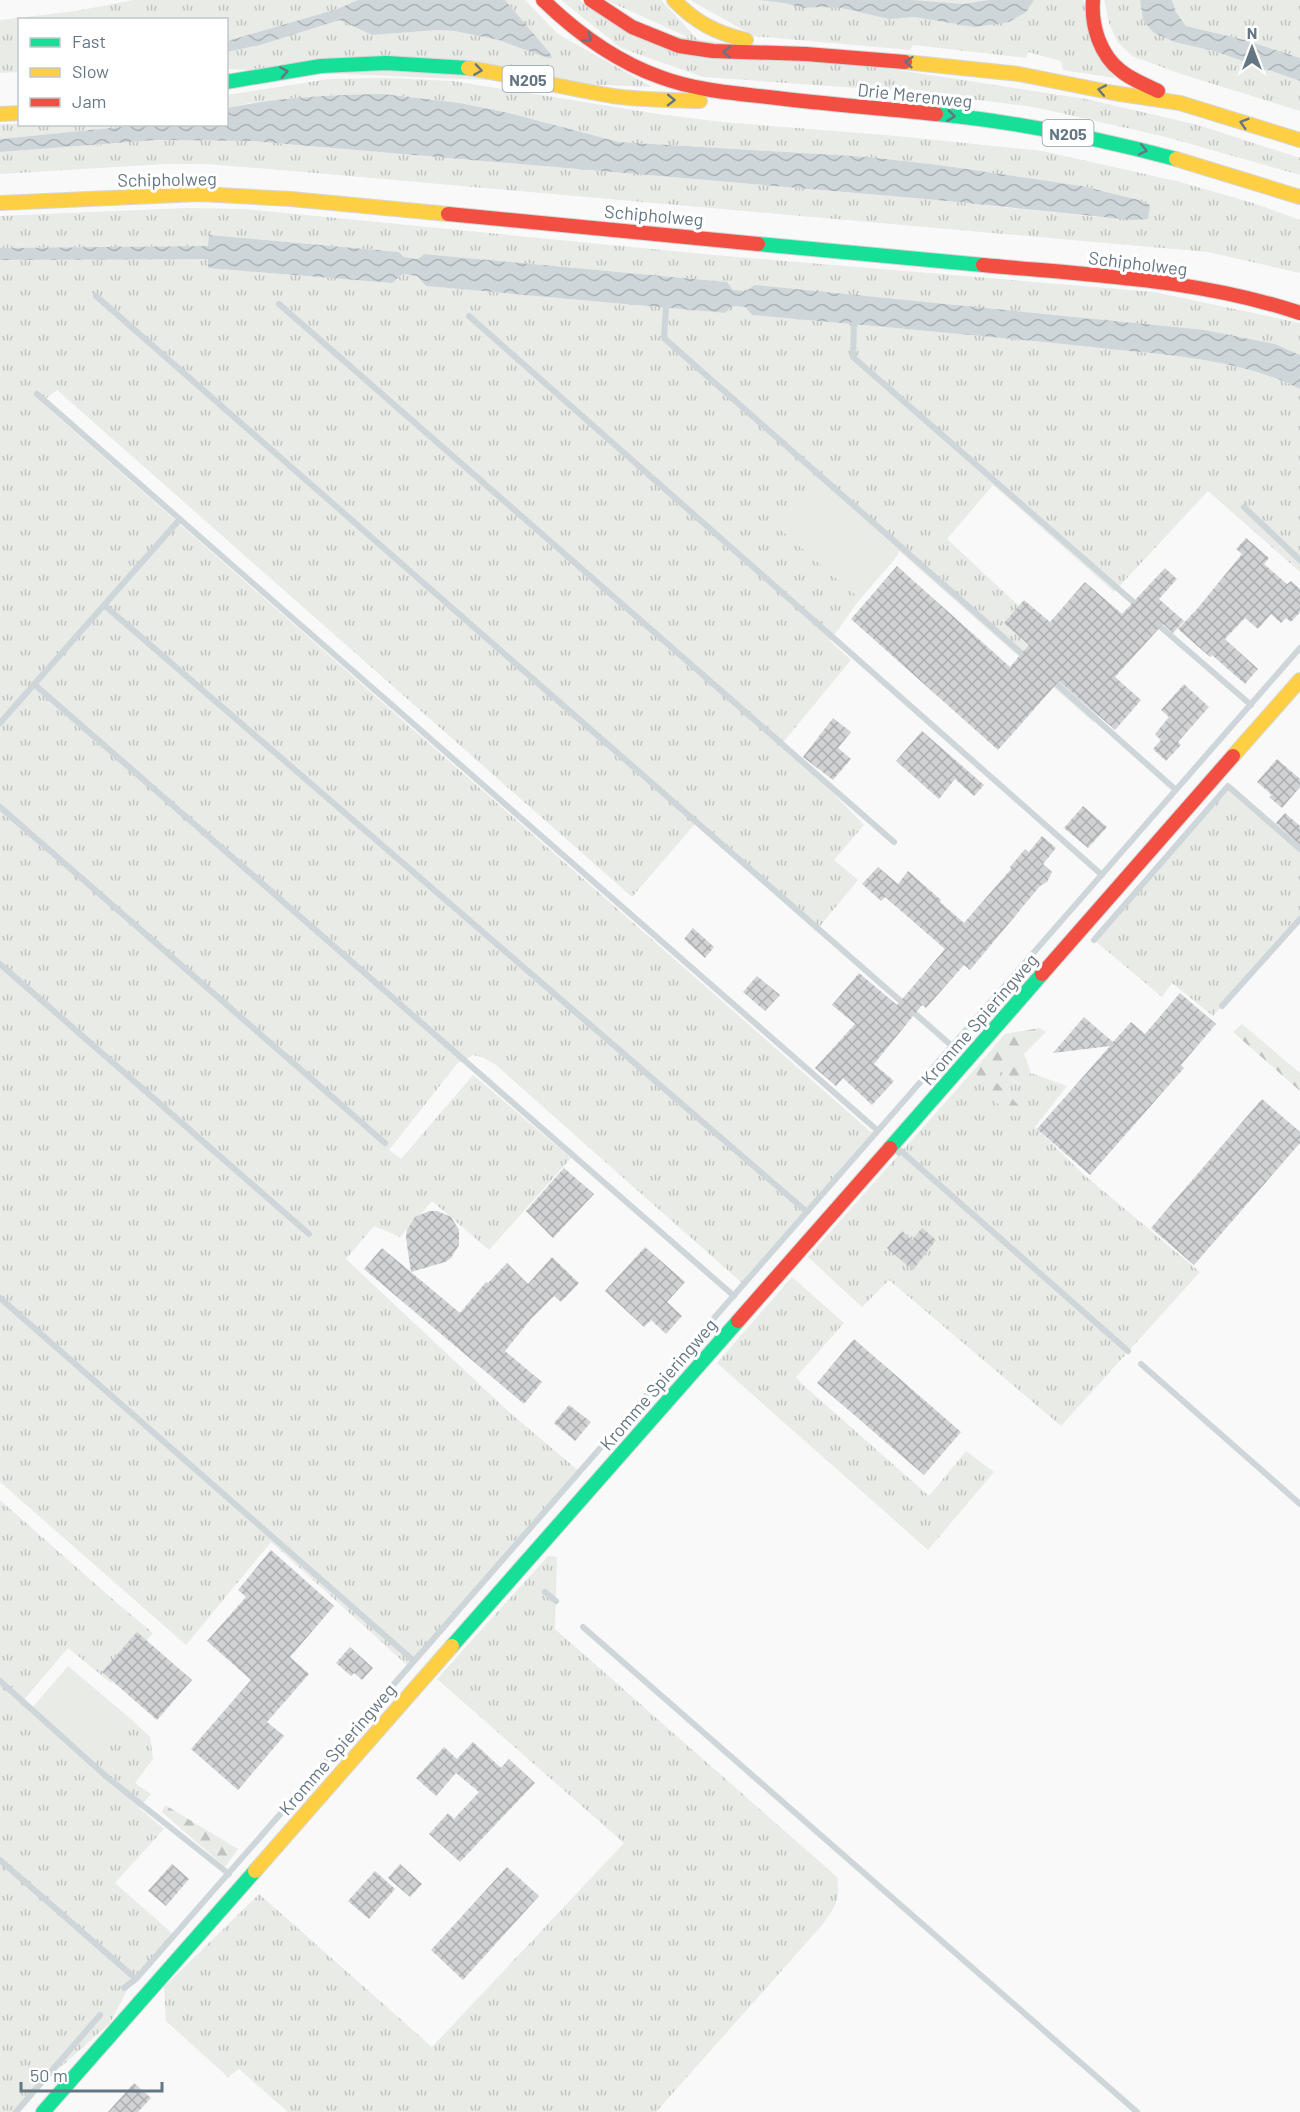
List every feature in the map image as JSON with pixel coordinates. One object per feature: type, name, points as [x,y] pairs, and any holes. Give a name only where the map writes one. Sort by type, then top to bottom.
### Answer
[{"type":"main road","name":"Drie Merenweg","points":[[543,0],[568,24],[606,51],[657,76],[700,89],[929,113],[1066,133],[1163,154],[1300,197]]},
{"type":"main road","name":"Drie Merenweg","points":[[591,0],[632,27],[679,46],[713,51],[806,54],[942,65],[1019,74],[1114,93],[1180,103],[1300,140]]},
{"type":"main road","points":[[674,0],[695,21],[718,34],[806,54]]},
{"type":"main road","points":[[1094,0],[1091,12],[1098,39],[1108,58],[1120,71],[1180,103]]},
{"type":"main road","name":"N205","points":[[228,82],[321,66],[386,63],[453,66],[513,75],[613,96],[656,100],[830,104]]},
{"type":"main road","points":[[0,114],[18,113]]},
{"type":"main road","name":"Schipholweg","points":[[0,203],[199,194],[291,200],[1115,278],[1215,290],[1300,313]]},
{"type":"main road","name":"Kromme Spieringweg","points":[[43,2112],[1300,680]]},
{"type":"green space","points":[[134,0],[358,0],[337,9],[228,41],[228,18],[18,18],[18,72],[0,73],[0,20],[76,11]]},
{"type":"green space","points":[[505,0],[525,0],[558,34],[652,87],[228,69],[228,52],[260,45],[340,20],[372,35],[454,31],[499,40],[547,58],[550,53]]},
{"type":"green space","points":[[561,0],[579,0],[617,27],[1086,99],[1198,125],[1300,158],[1300,175],[1166,137],[1034,107],[914,92],[703,77],[621,48]]},
{"type":"green space","points":[[606,0],[661,0],[701,43]]},
{"type":"green space","points":[[690,0],[1083,0],[1115,78],[1063,70],[1061,61],[1028,52],[1026,58],[913,45],[910,50],[754,36]]},
{"type":"green space","points":[[1104,0],[1140,0],[1143,20],[1178,43],[1214,51],[1300,81],[1300,111],[1181,74],[1132,56],[1117,41],[1109,23]]},
{"type":"green space","points":[[1172,0],[1300,0],[1300,58],[1245,40],[1186,26],[1176,12]]},
{"type":"green space","points":[[389,78],[453,81],[722,122],[897,136],[1043,151],[1180,182],[1253,203],[1300,220],[1300,273],[1208,252],[206,164],[166,164],[0,174],[0,152],[156,140],[252,141],[926,199],[1096,217],[1150,205],[1139,200],[1082,186],[939,165],[868,157],[619,142],[509,113],[460,103],[383,94],[319,96],[249,103],[228,108],[228,95],[329,79]]},
{"type":"green space","points":[[0,124],[130,126],[0,139]]},
{"type":"green space","points":[[186,208],[243,209],[714,255],[1154,292],[1300,323],[1300,355],[1275,344],[733,290],[727,282],[424,254],[418,259],[404,257],[399,252],[209,235],[209,246],[0,248],[0,216]]},
{"type":"green space","points":[[208,259],[209,268],[392,283],[403,274],[417,276],[426,286],[725,313],[732,306],[745,307],[752,315],[1171,355],[1250,370],[1300,389],[1300,572],[1208,491],[1114,592],[993,485],[947,539],[1117,697],[1093,722],[899,551],[830,641],[851,660],[780,746],[831,791],[864,825],[834,860],[858,880],[816,931],[695,824],[632,897],[57,390],[41,402],[872,1133],[742,1283],[496,1065],[473,1055],[457,1064],[389,1150],[401,1159],[473,1075],[571,1158],[489,1250],[432,1201],[400,1237],[374,1226],[346,1259],[509,1412],[579,1471],[408,1666],[271,1542],[186,1645],[0,1482],[0,260]]},
{"type":"green space","points":[[811,483],[897,556],[860,599],[775,525]]},
{"type":"green space","points":[[1228,786],[1300,849],[1300,919],[1213,1016],[1172,983],[1162,997],[1094,940]]},
{"type":"green space","points":[[1242,1024],[1300,1073],[1300,1091],[1233,1032]]},
{"type":"green space","points":[[1040,1028],[1046,1032],[1024,1054],[1031,1073],[1019,1084],[1001,1071],[994,1080],[1022,1109],[1018,1118],[991,1099],[974,1070],[1005,1034]]},
{"type":"green space","points":[[974,1070],[1021,1109],[994,1080],[1001,1071],[1018,1084],[1031,1073],[1067,1086],[1035,1127],[1082,1173],[1200,1272],[1061,1426],[889,1280],[862,1307],[808,1257]]},
{"type":"green space","points":[[792,1277],[844,1323],[796,1377],[802,1384],[929,1496],[966,1451],[994,1472],[928,1550],[717,1363]]},
{"type":"green space","points":[[0,1500],[153,1633],[111,1683],[68,1648],[21,1703],[96,1762],[132,1720],[150,1737],[153,1759],[135,1783],[151,1794],[139,1808],[164,1829],[115,1883],[173,1934],[131,1983],[110,2023],[43,2083],[18,2112],[0,2112]]},
{"type":"green space","points":[[548,1556],[557,1557],[555,1629],[837,1877],[838,1892],[834,1907],[823,1924],[656,2112],[288,2112],[239,2069],[228,2077],[166,2021],[164,1987],[259,1894],[432,2047],[624,1843],[437,1679]]},
{"type":"green space","points":[[68,1666],[132,1720],[96,1762],[32,1708]]},
{"type":"green space","points":[[165,1805],[238,1849],[225,1867],[162,1812]]},
{"type":"water","points":[[358,0],[505,0],[552,58],[499,40],[454,31],[372,35],[340,20],[260,45],[228,52],[228,41],[337,9]]},
{"type":"water","points":[[759,0],[911,0],[963,4],[990,0],[1034,0],[1026,12],[1009,22],[975,27],[915,17],[889,19],[842,8],[803,8]]},
{"type":"water","points":[[1140,0],[1172,0],[1176,12],[1186,26],[1245,40],[1300,58],[1300,81],[1214,51],[1178,43],[1154,33],[1143,20]]},
{"type":"water","points":[[383,94],[460,103],[509,113],[619,142],[868,157],[1082,186],[1139,200],[1150,205],[1148,219],[1133,220],[926,199],[252,141],[156,140],[0,152],[0,139],[130,126],[228,126],[228,108],[266,101]]},
{"type":"water","points":[[209,235],[399,252],[404,257],[418,259],[424,254],[727,282],[733,290],[746,291],[755,285],[1204,330],[1275,344],[1300,355],[1300,389],[1250,370],[1198,359],[1006,338],[752,315],[745,307],[732,306],[725,313],[426,286],[417,276],[403,274],[392,283],[208,268],[208,259],[0,260],[0,248],[208,246]]},
{"type":"building","points":[[1246,538],[1269,558],[1264,564],[1287,584],[1291,581],[1300,589],[1300,612],[1291,622],[1286,618],[1281,623],[1271,614],[1258,629],[1245,618],[1225,639],[1258,669],[1245,684],[1178,629],[1242,554],[1236,549]]},
{"type":"building","points":[[897,566],[1010,667],[1029,645],[1004,623],[1024,600],[1050,622],[1085,582],[1122,614],[1165,568],[1177,579],[1159,599],[1184,621],[1173,633],[1163,624],[1115,677],[1141,700],[1115,730],[1059,681],[998,750],[851,619]]},
{"type":"building","points":[[1184,684],[1209,707],[1178,742],[1181,745],[1166,761],[1153,749],[1161,740],[1155,734],[1169,717],[1161,710]]},
{"type":"building","points":[[833,718],[851,732],[838,748],[851,759],[833,780],[803,757]]},
{"type":"building","points":[[922,731],[984,785],[974,796],[955,779],[939,799],[896,761]]},
{"type":"building","points":[[1277,759],[1300,779],[1300,787],[1282,808],[1269,797],[1272,795],[1257,782]]},
{"type":"building","points":[[1083,806],[1107,827],[1088,848],[1064,828]]},
{"type":"building","points":[[1285,813],[1300,826],[1300,845],[1276,823]]},
{"type":"building","points":[[1042,836],[1056,848],[1043,864],[1052,872],[1047,882],[1040,886],[970,970],[964,965],[926,1008],[922,1005],[874,1064],[894,1081],[872,1105],[843,1078],[836,1086],[815,1068],[855,1024],[832,1005],[859,973],[897,1005],[945,949],[885,897],[881,901],[862,884],[878,867],[898,884],[908,871],[964,923],[1011,869],[1010,867],[1025,849],[1029,852]]},
{"type":"building","points":[[693,928],[714,947],[705,958],[684,939]]},
{"type":"building","points":[[757,976],[780,995],[765,1011],[743,992]]},
{"type":"building","points":[[1180,993],[1216,1024],[1181,1065],[1184,1068],[1090,1175],[1037,1129],[1110,1046],[1053,1053],[1084,1017],[1113,1042],[1131,1022],[1145,1034]]},
{"type":"building","points":[[1262,1099],[1300,1132],[1300,1143],[1194,1265],[1151,1228]]},
{"type":"building","points":[[564,1168],[594,1194],[553,1238],[526,1211]]},
{"type":"building","points":[[429,1211],[437,1211],[451,1217],[459,1230],[459,1245],[451,1258],[445,1262],[411,1272],[407,1230],[415,1217]]},
{"type":"building","points":[[922,1228],[936,1240],[913,1270],[887,1248],[902,1231],[912,1240]]},
{"type":"building","points":[[645,1247],[685,1282],[667,1302],[682,1316],[666,1334],[651,1320],[644,1327],[605,1291]]},
{"type":"building","points":[[382,1248],[460,1313],[486,1282],[488,1283],[507,1263],[528,1284],[552,1257],[579,1283],[561,1302],[554,1296],[531,1319],[505,1351],[542,1382],[524,1404],[364,1269]]},
{"type":"building","points":[[854,1339],[961,1432],[924,1475],[817,1383]]},
{"type":"building","points":[[569,1405],[591,1422],[575,1441],[554,1423]]},
{"type":"building","points":[[271,1550],[334,1606],[290,1657],[309,1674],[267,1722],[284,1736],[238,1790],[191,1749],[251,1680],[207,1641],[246,1597],[238,1590]]},
{"type":"building","points":[[137,1632],[192,1680],[157,1720],[102,1672]]},
{"type":"building","points":[[350,1647],[373,1668],[362,1680],[354,1673],[351,1676],[336,1663]]},
{"type":"building","points":[[473,1742],[501,1768],[509,1759],[535,1783],[460,1862],[429,1834],[448,1813],[454,1819],[479,1792],[456,1773],[436,1796],[416,1778],[444,1747],[457,1759]]},
{"type":"building","points":[[172,1864],[189,1879],[166,1906],[148,1891]]},
{"type":"building","points":[[400,1864],[422,1884],[410,1897],[388,1878]]},
{"type":"building","points":[[507,1867],[539,1896],[463,1980],[431,1950]]},
{"type":"building","points":[[375,1871],[395,1889],[369,1919],[348,1901]]},
{"type":"building","points":[[134,2083],[151,2098],[138,2112],[108,2112]]},
{"type":"waterway","points":[[96,296],[952,1046]]},
{"type":"waterway","points":[[279,304],[894,842]]},
{"type":"waterway","points":[[666,307],[664,338],[1028,659]]},
{"type":"waterway","points":[[469,316],[1102,875]]},
{"type":"waterway","points":[[854,324],[853,357],[1139,607]]},
{"type":"waterway","points":[[37,394],[877,1130]]},
{"type":"waterway","points":[[1244,507],[1300,560]]},
{"type":"waterway","points":[[0,723],[180,519]]},
{"type":"waterway","points":[[104,605],[807,1212]]},
{"type":"waterway","points":[[1155,622],[1251,705]]},
{"type":"waterway","points":[[124,1988],[136,1979],[1300,648]]},
{"type":"waterway","points":[[1051,679],[1176,790]]},
{"type":"waterway","points":[[34,684],[734,1296]]},
{"type":"waterway","points":[[1094,940],[1228,786],[1300,849]]},
{"type":"waterway","points":[[0,807],[385,1143]]},
{"type":"waterway","points":[[1222,1006],[1300,919]]},
{"type":"waterway","points":[[0,964],[309,1234]]},
{"type":"waterway","points":[[899,1153],[901,1151],[1128,1351]]},
{"type":"waterway","points":[[0,1298],[414,1661]]},
{"type":"waterway","points":[[1141,1364],[1300,1504]]},
{"type":"waterway","points":[[545,1592],[556,1601]]},
{"type":"waterway","points":[[583,1627],[1137,2112]]},
{"type":"waterway","points":[[0,1681],[108,1778],[229,1874]]},
{"type":"waterway","points":[[0,1860],[136,1979]]},
{"type":"waterway","points":[[16,2112],[100,2015]]},
{"type":"traffic: fast","points":[[228,82],[321,66],[386,63],[468,68]]},
{"type":"traffic: fast","points":[[936,114],[997,121],[1057,132],[1176,159]]},
{"type":"traffic: fast","points":[[758,244],[983,265]]},
{"type":"traffic: fast","points":[[890,1148],[1042,974]]},
{"type":"traffic: fast","points":[[452,1646],[738,1321]]},
{"type":"traffic: fast","points":[[43,2112],[255,1871]]},
{"type":"traffic: slow","points":[[674,0],[690,15],[707,26],[746,40]]},
{"type":"traffic: slow","points":[[905,62],[1019,74],[1114,93],[1180,103],[1300,140]]},
{"type":"traffic: slow","points":[[468,68],[613,96],[700,101]]},
{"type":"traffic: slow","points":[[0,114],[18,113]]},
{"type":"traffic: slow","points":[[1176,159],[1300,197]]},
{"type":"traffic: slow","points":[[0,203],[199,194],[291,199],[448,214]]},
{"type":"traffic: slow","points":[[1233,756],[1300,680]]},
{"type":"traffic: slow","points":[[255,1871],[452,1646]]},
{"type":"traffic: jam","points":[[543,0],[597,45],[628,63],[673,81],[727,92],[936,114]]},
{"type":"traffic: jam","points":[[591,0],[632,27],[679,46],[713,51],[806,54],[905,62]]},
{"type":"traffic: jam","points":[[1093,0],[1095,30],[1107,57],[1125,74],[1158,91]]},
{"type":"traffic: jam","points":[[448,214],[758,244]]},
{"type":"traffic: jam","points":[[983,265],[1183,286],[1223,293],[1300,313]]},
{"type":"traffic: jam","points":[[1042,974],[1233,756]]},
{"type":"traffic: jam","points":[[738,1321],[890,1148]]}]
